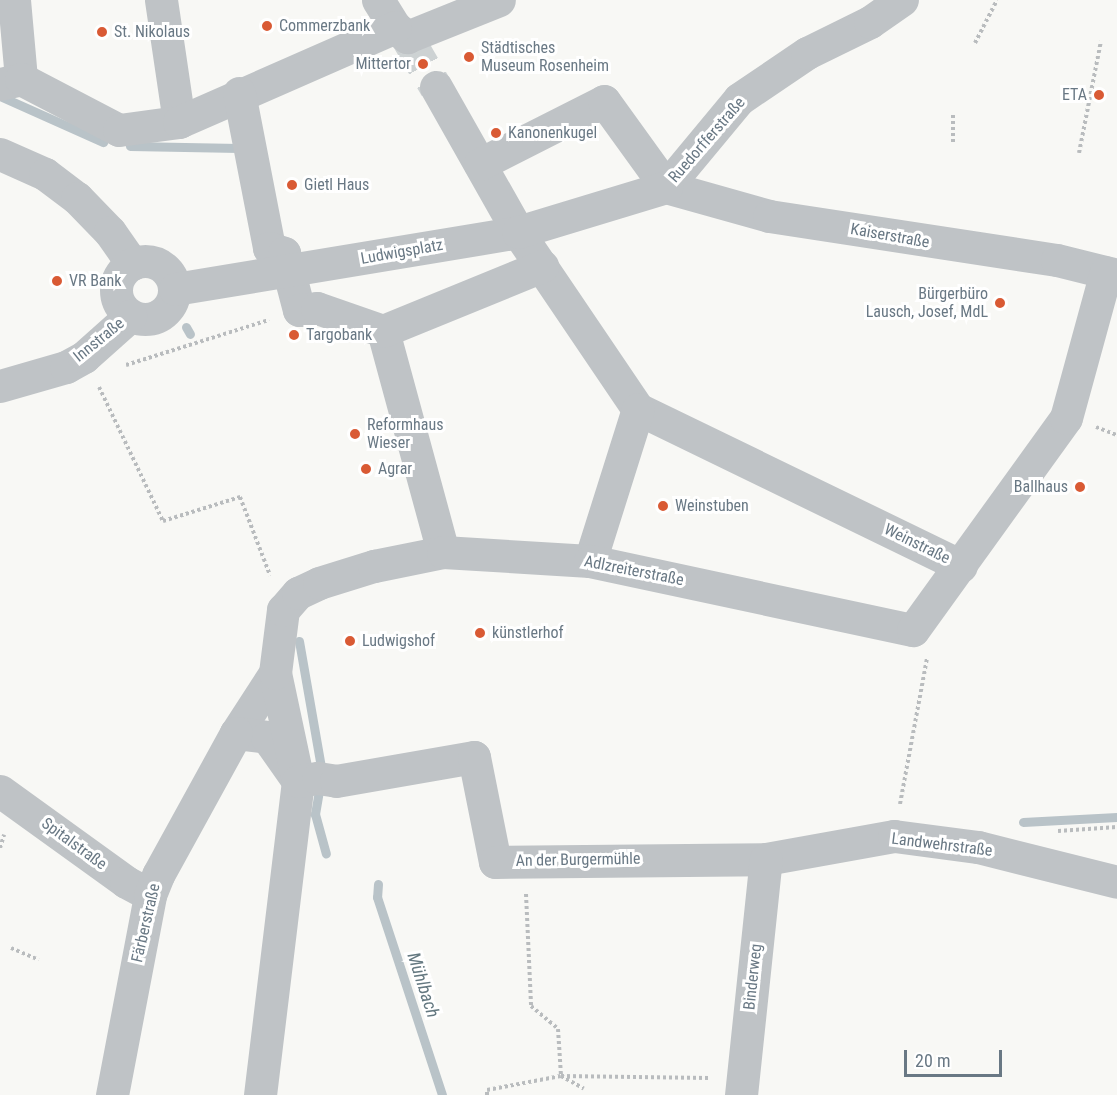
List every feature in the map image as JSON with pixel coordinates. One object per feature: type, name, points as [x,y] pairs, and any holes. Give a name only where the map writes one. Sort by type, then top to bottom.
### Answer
[{"type":"street","points":[[14,0],[11,82],[119,130],[179,122],[239,93],[395,27]]},
{"type":"street","points":[[161,0],[179,122]]},
{"type":"street","points":[[378,0],[395,27],[406,36],[499,0]]},
{"type":"street","name":"Ruedorfferstraße","points":[[666,187],[739,99],[807,53],[870,22],[902,0]]},
{"type":"street","points":[[436,87],[518,232]]},
{"type":"street","points":[[239,93],[269,248],[284,253],[286,272],[298,310],[317,308],[383,331],[542,266]]},
{"type":"street","points":[[480,164],[604,101],[666,187]]},
{"type":"street","points":[[0,154],[45,174],[77,198],[110,232],[132,264]]},
{"type":"street","name":"Ludwigsplatz","points":[[175,289],[518,232],[666,187]]},
{"type":"street","name":"Kaiserstraße","points":[[666,187],[769,216],[1058,260],[1111,273]]},
{"type":"street","name":"Weinstraße","points":[[518,232],[638,408],[961,566],[1066,418],[1111,273]]},
{"type":"street","points":[[151,261],[160,265],[173,279],[175,289],[174,300],[160,316],[151,320],[130,316],[116,294],[120,277],[132,264],[151,261]]},
{"type":"street","name":"Innstraße","points":[[0,386],[46,374],[84,357],[130,316]]},
{"type":"street","points":[[383,331],[442,552]]},
{"type":"street","points":[[590,561],[638,408]]},
{"type":"street","name":"Adlzreiterstraße","points":[[283,610],[298,593],[319,583],[374,566],[442,552],[590,561],[921,618]]},
{"type":"street","points":[[921,618],[961,566]]},
{"type":"street","name":"Färberstraße","points":[[112,1095],[150,895],[236,733],[275,673],[283,610]]},
{"type":"street","name":"Färberstraße","points":[[260,1095],[317,780],[275,673]]},
{"type":"street","points":[[236,733],[267,737],[317,780]]},
{"type":"street","name":"An der Burgermühle","points":[[317,780],[474,757],[495,862],[766,859]]},
{"type":"street","name":"Spitalstraße","points":[[0,791],[126,882],[150,895]]},
{"type":"street","name":"Landwehrstraße","points":[[766,859],[894,836],[978,847],[1117,882]]},
{"type":"street","name":"Binderweg","points":[[742,1087],[766,859]]},
{"type":"path","points":[[975,44],[997,0]]},
{"type":"path","points":[[1079,153],[1101,41]]},
{"type":"path","points":[[953,115],[953,142]]},
{"type":"path","points":[[121,362],[129,366],[298,310]]},
{"type":"path","points":[[84,357],[163,521],[240,496],[283,610]]},
{"type":"path","points":[[894,836],[931,634],[921,618]]},
{"type":"path","points":[[524,861],[531,1006],[558,1029],[561,1076]]},
{"type":"path","points":[[11,948],[39,960]]},
{"type":"path","points":[[561,1076],[584,1089]]},
{"type":"path","points":[[487,1095],[487,1090],[561,1076],[742,1087]]},
{"type":"waterway","points":[[0,96],[103,142]]},
{"type":"waterway","points":[[130,146],[239,148]]},
{"type":"waterway","name":"Mühlbach","points":[[186,327],[190,334]]},
{"type":"waterway","name":"Mühlbach","points":[[299,641],[322,773],[315,814],[326,854]]},
{"type":"waterway","points":[[1023,822],[1117,817]]},
{"type":"waterway","name":"Mühlbach","points":[[378,884],[377,897],[442,1095]]},
{"type":"tunnel","points":[[407,37],[436,87]]},
{"type":"place","name":"Commerzbank","points":[[267,26]]},
{"type":"place","name":"St. Nikolaus","points":[[102,32]]},
{"type":"place","name":"Städtisches Museum Rosenheim","points":[[469,57]]},
{"type":"place","name":"Mittertor","points":[[423,64]]},
{"type":"place","name":"ETA","points":[[1099,95]]},
{"type":"place","name":"Kanonenkugel","points":[[496,133]]},
{"type":"place","name":"Gietl Haus","points":[[292,185]]},
{"type":"place","name":"VR Bank","points":[[57,281]]},
{"type":"place","name":"Bürgerbüro Lausch, Josef, MdL","points":[[1000,303]]},
{"type":"place","name":"Targobank","points":[[294,335]]},
{"type":"place","name":"Reformhaus Wieser","points":[[355,434]]},
{"type":"place","name":"Agrar","points":[[366,469]]},
{"type":"place","name":"Ballhaus","points":[[1080,487]]},
{"type":"place","name":"Weinstuben","points":[[663,506]]},
{"type":"place","name":"künstlerhof","points":[[480,633]]},
{"type":"place","name":"Ludwigshof","points":[[350,641]]}]
